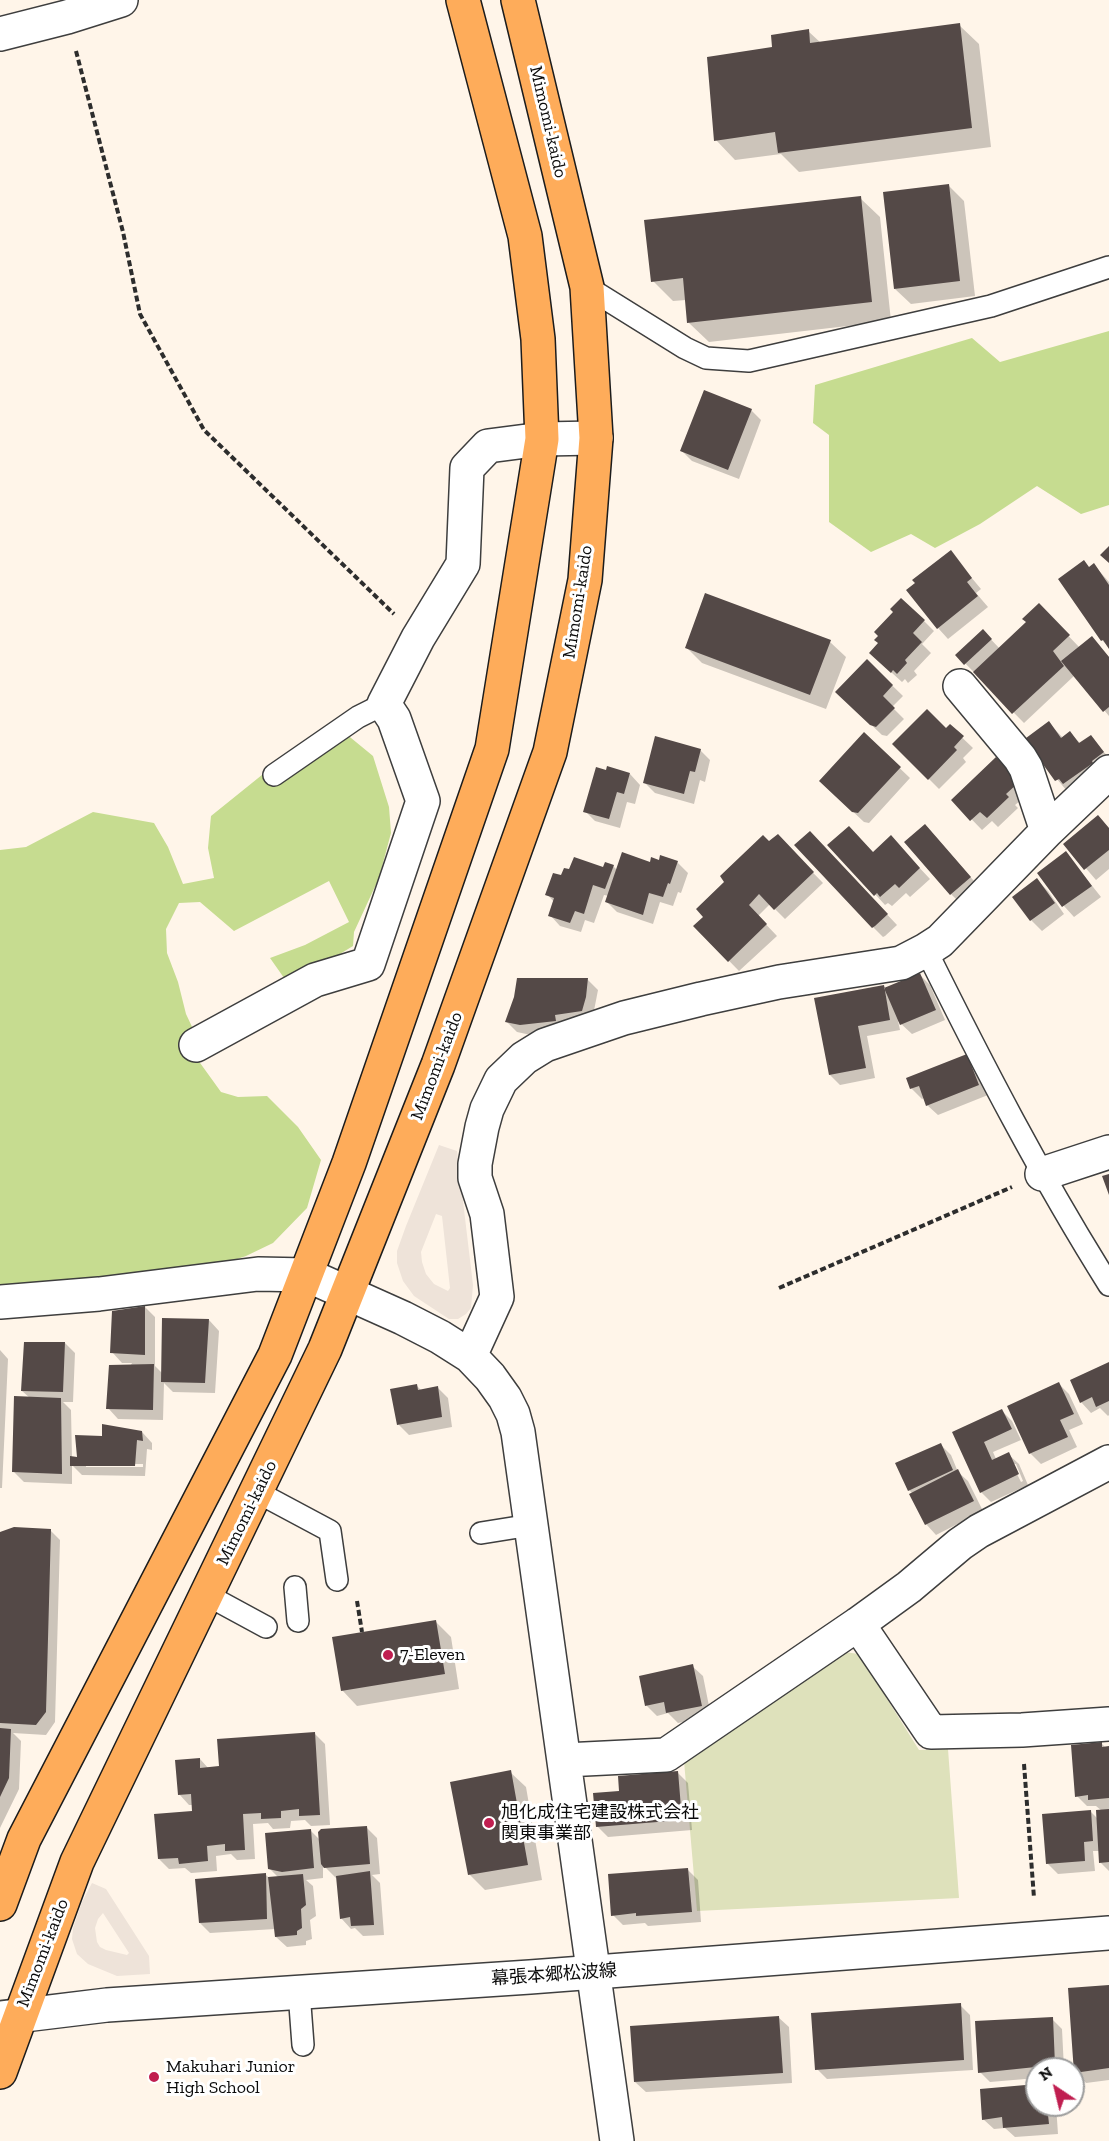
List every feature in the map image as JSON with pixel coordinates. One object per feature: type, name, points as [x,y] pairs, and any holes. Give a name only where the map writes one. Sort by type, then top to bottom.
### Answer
[{"type":"main road","points":[[0,1904],[24,1839],[275,1355],[349,1163],[492,749],[542,439],[538,339],[525,236],[463,0]]},
{"type":"main road","name":"Mimomi-kaido","points":[[0,2072],[10,2017],[77,1862],[314,1376],[438,1065],[550,752],[585,580],[596,438],[587,287],[518,0]]},
{"type":"street","points":[[0,34],[121,0]]},
{"type":"street","points":[[196,1045],[315,980],[368,964],[423,801],[394,718],[384,704],[418,638],[463,564],[467,468],[488,446],[542,439],[596,438]]},
{"type":"street","points":[[960,686],[1026,768],[1047,831]]},
{"type":"street","points":[[470,1356],[497,1297],[487,1214],[478,1192],[475,1164],[487,1109],[501,1080],[512,1068],[545,1045],[624,1018],[780,982],[901,963],[926,951],[940,941],[1047,831],[1109,772]]},
{"type":"street","points":[[1042,1174],[1109,1152]]},
{"type":"street","points":[[0,1302],[99,1294],[258,1274],[307,1275],[421,1327],[470,1356],[490,1377],[513,1414],[518,1432],[617,2141]]},
{"type":"street","points":[[565,1760],[666,1755],[858,1624],[979,1531],[1109,1462]]},
{"type":"street","points":[[858,1624],[931,1732],[1022,1730],[1109,1724]]},
{"type":"street","name":"幕張本郷松波線","points":[[10,2017],[107,2005],[593,1973],[1109,1933]]},
{"type":"lane","points":[[587,287],[685,348],[706,358],[749,361],[991,306],[1109,267]]},
{"type":"lane","points":[[274,775],[358,717],[384,704]]},
{"type":"lane","points":[[926,951],[994,1086],[1042,1174],[1109,1285]]},
{"type":"lane","points":[[257,1492],[330,1531],[337,1580]]},
{"type":"lane","points":[[481,1533],[531,1525]]},
{"type":"lane","points":[[295,1587],[298,1621]]},
{"type":"lane","points":[[207,1595],[266,1627]]},
{"type":"lane","points":[[299,1992],[303,2044]]},
{"type":"path","points":[[67,17],[123,232],[140,314],[204,430],[418,638]]},
{"type":"path","points":[[779,1288],[1042,1174]]},
{"type":"path","points":[[356,1599],[362,1632]]},
{"type":"path","points":[[1022,1730],[1034,1898]]},
{"type":"green space","points":[[1109,331],[1109,505],[1081,514],[1037,486],[980,524],[935,548],[911,534],[871,552],[829,522],[829,435],[813,423],[815,385],[972,338],[1000,362]]},
{"type":"green space","points":[[345,733],[373,756],[389,807],[391,833],[379,878],[354,932],[353,946],[289,985],[270,958],[305,945],[349,922],[329,881],[234,931],[200,902],[179,903],[166,929],[167,953],[178,982],[186,1014],[194,1031],[190,1049],[221,1092],[238,1097],[267,1096],[298,1127],[321,1160],[307,1208],[273,1243],[246,1256],[119,1299],[0,1302],[0,850],[26,847],[93,812],[154,823],[168,847],[183,884],[214,878],[208,848],[211,816],[283,758]]},
{"type":"green space","points":[[844,1652],[859,1654],[919,1750],[948,1749],[959,1898],[697,1911],[684,1761]]},
{"type":"shaded area","points":[[439,1145],[457,1151],[473,1285],[471,1308],[458,1319],[449,1319],[414,1296],[403,1281],[397,1263],[397,1251]],"holes":[[[436,1214],[442,1216],[450,1288],[448,1291],[434,1284],[426,1274],[421,1252]]]},
{"type":"shaded area","points":[[92,1883],[106,1889],[149,1956],[150,1974],[117,1976],[88,1964],[77,1954],[72,1939],[73,1928],[82,1902]],"holes":[[[103,1913],[129,1953],[127,1955],[100,1947],[95,1928]]]},
{"type":"building","points":[[960,23],[972,128],[778,153],[775,132],[714,141],[707,57],[772,47],[771,35],[809,29],[810,43]]},
{"type":"building","points":[[949,184],[960,281],[894,289],[883,192]]},
{"type":"building","points":[[861,196],[872,302],[687,323],[683,278],[651,282],[644,220]]},
{"type":"building","points":[[704,390],[752,409],[728,470],[680,451]]},
{"type":"building","points":[[1109,546],[1109,563],[1100,555]]},
{"type":"building","points":[[951,550],[972,578],[967,582],[978,596],[937,629],[906,590],[915,583],[912,580]]},
{"type":"building","points":[[1084,560],[1089,567],[1094,563],[1109,585],[1109,649],[1058,579]]},
{"type":"building","points":[[705,593],[831,640],[810,695],[685,648]]},
{"type":"building","points":[[901,598],[925,620],[913,633],[922,642],[905,660],[907,663],[897,674],[893,670],[891,673],[869,653],[878,643],[874,640],[878,636],[874,632],[893,612],[890,609]]},
{"type":"building","points":[[1039,603],[1070,635],[1053,651],[1064,666],[1012,714],[973,672],[1026,622],[1022,619]]},
{"type":"building","points":[[983,629],[992,639],[964,665],[955,655]]},
{"type":"building","points":[[1092,636],[1109,657],[1109,707],[1103,712],[1061,661]]},
{"type":"building","points":[[867,659],[893,685],[883,696],[895,708],[876,727],[870,725],[835,692]]},
{"type":"building","points":[[927,709],[946,728],[950,724],[964,736],[954,747],[957,750],[928,780],[892,744]]},
{"type":"building","points":[[1049,721],[1061,738],[1070,731],[1079,743],[1091,735],[1104,752],[1092,761],[1093,763],[1063,784],[1059,779],[1055,781],[1037,756],[1022,741]]},
{"type":"building","points":[[864,732],[901,767],[858,813],[852,812],[819,781]]},
{"type":"building","points":[[655,736],[701,749],[695,772],[690,771],[684,794],[643,783]]},
{"type":"building","points":[[996,757],[1015,777],[1017,784],[1006,794],[1009,797],[987,818],[980,812],[970,821],[951,800]]},
{"type":"building","points":[[607,766],[630,773],[624,794],[617,792],[609,819],[583,812],[596,767],[606,770]]},
{"type":"building","points":[[1098,815],[1109,828],[1109,850],[1084,870],[1063,844]]},
{"type":"building","points":[[925,824],[971,877],[950,895],[904,842]]},
{"type":"building","points":[[849,826],[873,852],[891,835],[920,868],[899,888],[895,884],[880,897],[877,893],[874,896],[827,845]]},
{"type":"building","points":[[810,831],[888,914],[872,928],[794,845]]},
{"type":"building","points":[[778,834],[814,872],[774,910],[759,894],[749,905],[767,924],[728,962],[693,926],[703,917],[696,909],[724,882],[720,876],[763,835],[769,841]]},
{"type":"building","points":[[1066,851],[1092,886],[1062,907],[1037,873]]},
{"type":"building","points":[[622,852],[650,862],[651,857],[659,860],[660,855],[678,861],[663,897],[649,893],[643,915],[605,902]]},
{"type":"building","points":[[574,857],[603,867],[605,862],[614,865],[605,889],[593,885],[584,914],[575,911],[570,923],[548,916],[554,898],[545,895],[553,873],[561,875],[564,868],[569,869]]},
{"type":"building","points":[[1037,878],[1055,903],[1030,921],[1012,897]]},
{"type":"building","points":[[920,973],[936,1010],[900,1025],[884,988]]},
{"type":"building","points":[[517,978],[588,978],[582,1011],[555,1015],[556,1021],[520,1025],[505,1022],[514,997]]},
{"type":"building","points":[[884,985],[890,1020],[858,1026],[866,1068],[829,1075],[814,998]]},
{"type":"building","points":[[967,1054],[979,1085],[926,1106],[919,1086],[910,1089],[906,1078]]},
{"type":"building","points":[[1109,1174],[1109,1195],[1102,1176]]},
{"type":"building","points":[[145,1306],[145,1355],[110,1353],[112,1311]]},
{"type":"building","points":[[162,1318],[209,1319],[205,1383],[161,1382]]},
{"type":"building","points":[[24,1342],[65,1342],[63,1392],[21,1391]]},
{"type":"building","points":[[1109,1362],[1109,1401],[1096,1407],[1092,1397],[1080,1403],[1070,1380]]},
{"type":"building","points":[[154,1364],[153,1410],[106,1409],[109,1365]]},
{"type":"building","points":[[1059,1382],[1074,1414],[1060,1420],[1068,1437],[1029,1454],[1007,1406]]},
{"type":"building","points":[[417,1384],[418,1390],[438,1386],[442,1417],[397,1425],[390,1389]]},
{"type":"building","points":[[14,1396],[61,1398],[62,1474],[12,1472]]},
{"type":"building","points":[[1002,1409],[1012,1429],[984,1442],[992,1460],[1009,1452],[1019,1474],[980,1493],[952,1432]]},
{"type":"building","points":[[102,1424],[142,1431],[143,1441],[137,1440],[135,1466],[70,1466],[70,1456],[77,1457],[75,1435],[102,1436]]},
{"type":"building","points":[[941,1443],[953,1470],[908,1491],[895,1463]]},
{"type":"building","points":[[958,1469],[974,1501],[925,1525],[909,1494]]},
{"type":"building","points":[[14,1527],[51,1529],[46,1712],[36,1725],[0,1723],[0,1532]]},
{"type":"building","points":[[436,1620],[445,1674],[341,1691],[332,1637]]},
{"type":"building","points":[[693,1664],[702,1706],[666,1713],[664,1702],[645,1706],[639,1676]]},
{"type":"building","points":[[0,1728],[11,1729],[9,1778],[0,1797]]},
{"type":"building","points":[[315,1732],[320,1815],[299,1816],[299,1809],[281,1811],[281,1818],[261,1819],[261,1813],[243,1814],[245,1850],[225,1851],[225,1844],[207,1846],[208,1861],[179,1864],[178,1858],[158,1859],[154,1814],[192,1811],[191,1794],[178,1795],[175,1760],[200,1758],[200,1768],[219,1766],[217,1739]]},
{"type":"building","points":[[1102,1742],[1102,1747],[1109,1746],[1109,1798],[1088,1800],[1088,1795],[1075,1797],[1071,1745]]},
{"type":"building","name":"旭化成住宅建設株式会社 関東事業部","points":[[511,1770],[528,1865],[468,1875],[450,1782]]},
{"type":"building","points":[[678,1771],[682,1820],[596,1827],[593,1793],[619,1791],[618,1776]]},
{"type":"building","points":[[1109,1809],[1109,1862],[1099,1863],[1096,1810]]},
{"type":"building","points":[[1091,1810],[1093,1841],[1084,1842],[1085,1861],[1046,1864],[1042,1814]]},
{"type":"building","points":[[367,1826],[370,1864],[324,1868],[321,1864],[318,1832],[321,1829]]},
{"type":"building","points":[[311,1829],[314,1868],[282,1872],[268,1869],[265,1833]]},
{"type":"building","points":[[688,1868],[692,1912],[611,1916],[608,1874]]},
{"type":"building","points":[[370,1871],[374,1925],[351,1926],[350,1917],[340,1919],[336,1876]]},
{"type":"building","points":[[266,1873],[267,1919],[199,1923],[195,1879]]},
{"type":"building","points":[[303,1874],[306,1905],[301,1909],[302,1928],[297,1931],[297,1935],[275,1937],[268,1877]]},
{"type":"building","points":[[1109,1985],[1109,2068],[1085,2071],[1085,2057],[1073,2057],[1068,1988]]},
{"type":"building","points":[[961,2003],[964,2060],[815,2070],[811,2013]]},
{"type":"building","points":[[779,2016],[783,2073],[634,2082],[630,2026]]},
{"type":"building","points":[[1053,2017],[1055,2057],[1025,2057],[1025,2068],[978,2073],[975,2021]]},
{"type":"building","points":[[1025,2085],[1025,2117],[1048,2117],[1049,2124],[1003,2128],[1002,2117],[982,2120],[980,2089]]},
{"type":"place","name":"7-Eleven","points":[[388,1655]]},
{"type":"place","name":"旭化成住宅建設株式会社 関東事業部","points":[[489,1823]]},
{"type":"place","name":"Makuhari Junior High School","points":[[154,2077]]}]
